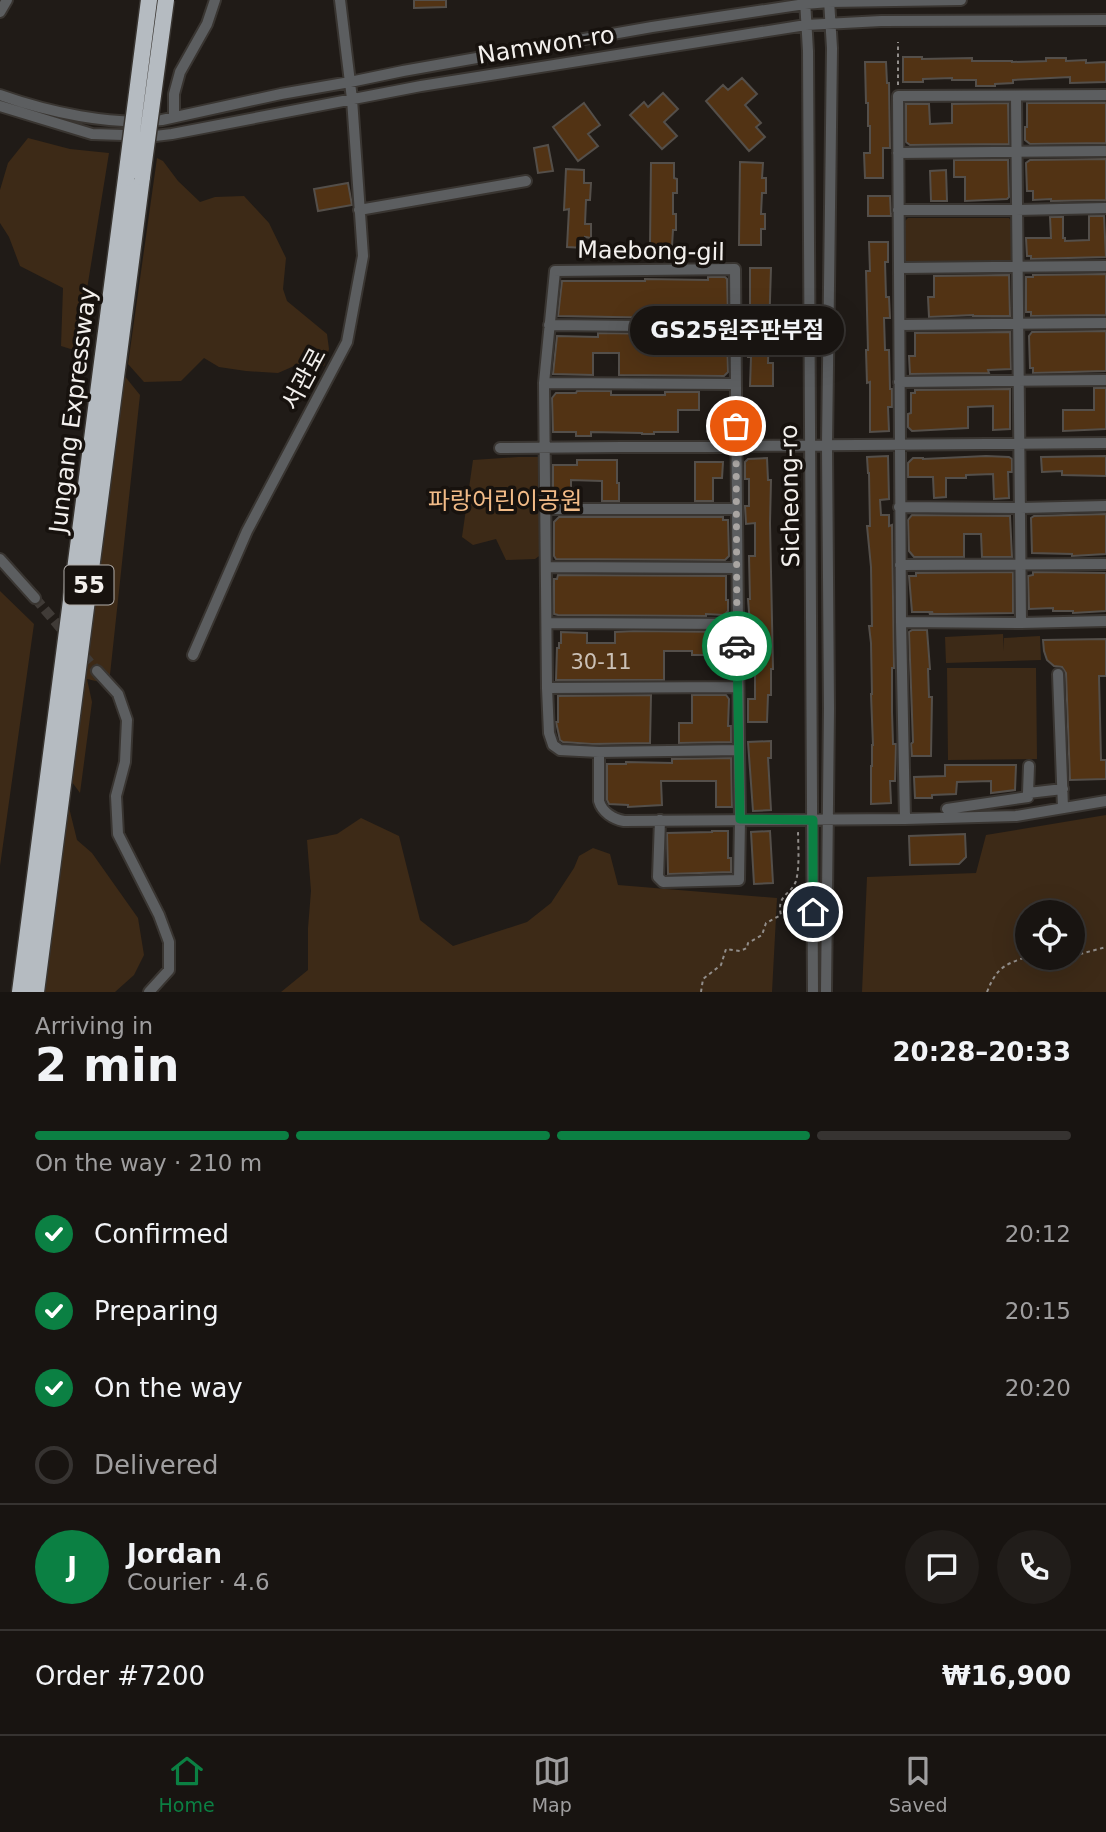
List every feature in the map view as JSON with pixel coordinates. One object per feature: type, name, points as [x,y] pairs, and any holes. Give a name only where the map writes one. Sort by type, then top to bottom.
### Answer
[{"type":"highway","name":"Jungang Expressway","points":[[36,992],[134,177],[149,0]]},
{"type":"highway","name":"Jungang Expressway","points":[[20,992],[134,177],[166,0]]},
{"type":"street","points":[[0,12],[7,0]]},
{"type":"street","points":[[174,117],[174,94],[180,72],[207,24],[215,0]]},
{"type":"street","name":"서관로","points":[[193,655],[247,531],[347,342],[363,256],[351,82],[341,0]]},
{"type":"street","name":"Namwon-ro","points":[[0,95],[33,105],[111,120],[145,122],[403,71],[805,2],[961,0]]},
{"type":"street","name":"Sicheong-ro","points":[[826,992],[827,446],[832,48],[829,1]]},
{"type":"street","name":"Sicheong-ro","points":[[805,2],[808,65],[813,992]]},
{"type":"street","name":"Namwon-ro","points":[[0,106],[92,134],[155,136],[421,86],[806,25],[881,21],[1106,20]]},
{"type":"street","points":[[905,820],[899,507],[898,96],[1106,95]]},
{"type":"street","points":[[1016,96],[1021,623]]},
{"type":"street","points":[[898,153],[1106,151]]},
{"type":"street","points":[[359,210],[526,181]]},
{"type":"street","points":[[898,210],[1106,208]]},
{"type":"street","points":[[900,268],[1106,266]]},
{"type":"street","name":"Maebong-gil","points":[[549,325],[555,271],[735,269],[739,880],[663,882],[658,877],[660,820]]},
{"type":"street","points":[[900,325],[1106,323]]},
{"type":"street","points":[[735,327],[549,325],[544,383],[547,688],[549,733],[554,745],[560,750],[598,752],[739,750]]},
{"type":"street","points":[[899,382],[1106,380]]},
{"type":"street","points":[[544,383],[735,384]]},
{"type":"street","points":[[500,448],[1106,443]]},
{"type":"street","points":[[899,507],[1106,506]]},
{"type":"street","points":[[547,509],[737,509]]},
{"type":"street","points":[[0,559],[35,597]]},
{"type":"street","points":[[900,565],[1106,564]]},
{"type":"street","points":[[547,567],[737,568]]},
{"type":"street","points":[[901,622],[1106,621]]},
{"type":"street","points":[[547,623],[738,624]]},
{"type":"street","points":[[97,671],[117,694],[127,720],[125,762],[116,796],[118,834],[159,915],[169,942],[169,970],[149,992]]},
{"type":"street","points":[[1058,674],[1063,808]]},
{"type":"street","points":[[547,688],[737,687]]},
{"type":"street","points":[[598,752],[600,806],[620,820],[905,820],[1016,816],[1106,801]]},
{"type":"street","points":[[947,809],[1028,797],[1029,766]]},
{"type":"street","points":[[1028,793],[1063,789]]},
{"type":"path","points":[[898,42],[898,96]]},
{"type":"path","points":[[701,992],[703,979],[721,964],[726,949],[740,951],[747,948],[748,943],[762,935],[766,923],[781,915],[781,900],[795,883],[798,820]]},
{"type":"path","points":[[1085,953],[1106,947]]},
{"type":"path","points":[[987,992],[992,978],[999,970],[1015,961]]},
{"type":"green space","points":[[28,138],[70,149],[109,153],[77,351],[61,346],[63,288],[20,266],[9,237],[0,223],[0,190],[8,163]]},
{"type":"green space","points":[[157,158],[163,161],[178,181],[200,202],[215,197],[244,196],[269,223],[286,258],[283,289],[287,301],[327,334],[329,349],[324,366],[301,363],[278,373],[246,371],[219,367],[204,358],[181,381],[144,382],[128,364]]},
{"type":"green space","points":[[908,218],[1009,218],[1012,222],[1013,259],[1009,263],[908,263],[904,259],[904,222]]},
{"type":"green space","points":[[114,363],[140,395],[109,684],[87,679],[92,702],[80,793],[58,763],[77,840],[92,853],[138,918],[144,955],[134,975],[115,992],[27,992],[57,760]]},
{"type":"green space","name":"파랑어린이공원","points":[[518,457],[541,459],[542,554],[535,559],[506,560],[496,539],[473,545],[462,537],[473,460]]},
{"type":"green space","points":[[0,591],[34,624],[0,866]]},
{"type":"green space","points":[[1003,634],[1004,651],[1004,638],[1040,636],[1041,660],[946,663],[945,637]]},
{"type":"green space","points":[[947,668],[1036,668],[1037,759],[948,760]]},
{"type":"green space","points":[[1106,815],[1106,992],[862,992],[867,877],[976,873],[986,835]]},
{"type":"green space","points":[[361,818],[399,836],[420,920],[453,946],[527,922],[551,903],[579,856],[593,848],[610,854],[618,885],[777,898],[772,992],[281,992],[308,970],[311,891],[307,840],[337,834]]},
{"type":"building","points":[[414,0],[446,0],[446,7],[414,8]]},
{"type":"building","points":[[903,57],[972,58],[972,61],[1012,62],[1066,58],[1066,61],[1086,60],[1086,63],[1106,62],[1106,82],[1070,83],[1070,77],[1013,80],[1013,83],[995,86],[976,86],[976,80],[952,78],[903,82]]},
{"type":"building","points":[[865,62],[886,62],[890,148],[883,148],[883,178],[865,178],[864,153],[870,153],[870,126],[866,103]]},
{"type":"building","points":[[742,78],[757,94],[745,105],[761,123],[756,127],[765,137],[749,151],[706,101],[723,85],[728,90]]},
{"type":"building","points":[[663,93],[678,109],[664,122],[677,136],[662,149],[630,115],[644,102],[648,107]]},
{"type":"building","points":[[584,103],[600,125],[588,134],[598,146],[578,161],[553,127]]},
{"type":"building","points":[[1008,103],[1009,144],[910,145],[906,142],[906,104],[929,104],[930,124],[952,123],[952,104]]},
{"type":"building","points":[[1027,103],[1106,103],[1106,143],[1030,144],[1025,140]]},
{"type":"building","points":[[548,145],[553,171],[538,173],[534,148]]},
{"type":"building","points":[[1106,159],[1106,200],[1033,200],[1033,191],[1027,191],[1026,163],[1030,160]]},
{"type":"building","points":[[954,160],[1008,160],[1009,197],[965,201],[965,177],[954,177]]},
{"type":"building","points":[[740,162],[763,163],[762,178],[766,178],[766,193],[762,193],[761,214],[765,214],[765,229],[761,229],[761,245],[739,245]]},
{"type":"building","points":[[651,163],[674,163],[677,193],[673,193],[676,230],[673,230],[672,246],[650,245]]},
{"type":"building","points":[[566,169],[584,170],[584,183],[591,183],[590,200],[586,200],[585,224],[591,224],[591,238],[585,237],[585,248],[567,247],[569,209],[564,210]]},
{"type":"building","points":[[946,170],[947,201],[931,201],[930,171]]},
{"type":"building","points":[[348,183],[352,205],[318,211],[314,189]]},
{"type":"building","points":[[868,196],[890,196],[891,216],[868,216]]},
{"type":"building","points":[[1089,216],[1104,216],[1106,257],[1031,259],[1031,256],[1027,256],[1026,238],[1051,238],[1050,217],[1063,217],[1065,241],[1089,240]]},
{"type":"building","points":[[869,242],[888,242],[888,262],[885,262],[886,297],[889,297],[890,318],[884,318],[885,350],[889,350],[892,389],[892,407],[888,407],[889,431],[870,432],[870,382],[867,383],[866,350],[866,271],[870,271]]},
{"type":"building","points":[[750,268],[771,268],[768,363],[773,363],[773,386],[750,386],[751,357],[748,357],[747,316],[750,316]]},
{"type":"building","points":[[1106,274],[1106,315],[1031,316],[1031,312],[1026,312],[1026,277]]},
{"type":"building","points":[[1009,275],[1010,316],[929,317],[928,297],[934,297],[934,276]]},
{"type":"building","points":[[708,277],[727,279],[728,315],[724,319],[558,316],[562,281],[708,280]]},
{"type":"building","points":[[1106,331],[1106,371],[1033,373],[1033,368],[1030,368],[1029,336],[1032,332]]},
{"type":"building","points":[[1010,332],[1011,369],[988,370],[989,373],[910,374],[909,356],[915,356],[915,333]]},
{"type":"building","points":[[598,333],[727,335],[728,372],[724,376],[619,375],[619,353],[593,353],[593,375],[553,374],[557,336],[598,337]]},
{"type":"building","points":[[1094,388],[1106,388],[1106,429],[1063,431],[1063,410],[1094,410]]},
{"type":"building","points":[[1010,389],[1010,429],[993,430],[993,406],[968,407],[968,428],[912,431],[908,427],[911,393],[915,393],[915,390]]},
{"type":"building","points":[[611,391],[611,395],[699,392],[699,410],[678,410],[678,432],[591,432],[591,436],[576,436],[576,432],[553,432],[552,398],[556,393]]},
{"type":"building","points":[[888,456],[889,499],[880,500],[881,515],[889,515],[889,526],[892,525],[892,712],[893,744],[896,744],[895,781],[890,781],[891,803],[871,804],[873,745],[869,626],[872,626],[867,457]]},
{"type":"building","points":[[986,456],[1012,459],[1012,472],[1008,472],[1009,498],[994,499],[993,474],[946,478],[946,497],[934,498],[933,477],[908,477],[908,463],[913,458]]},
{"type":"building","points":[[1106,456],[1106,476],[1062,475],[1062,471],[1042,472],[1041,457]]},
{"type":"building","points":[[767,458],[768,480],[771,480],[773,669],[767,722],[748,722],[748,699],[755,699],[748,599],[749,556],[755,556],[755,523],[746,524],[745,506],[749,506],[749,479],[745,479],[745,462],[748,459]]},
{"type":"building","points":[[577,460],[617,460],[619,501],[602,501],[602,481],[571,480],[571,501],[553,501],[553,465],[577,465]]},
{"type":"building","points":[[695,462],[723,462],[722,478],[713,478],[713,501],[695,501]]},
{"type":"building","points":[[1106,514],[1106,554],[1072,556],[1032,553],[1031,518],[1034,516]]},
{"type":"building","points":[[912,515],[1010,516],[1012,557],[982,557],[981,534],[964,534],[964,557],[914,557],[909,551],[908,520]]},
{"type":"building","points":[[559,517],[723,517],[723,520],[728,520],[729,556],[725,560],[556,559],[554,522]]},
{"type":"building","points":[[1013,572],[1013,613],[912,612],[909,576],[916,576],[916,573]]},
{"type":"building","points":[[1033,572],[1106,573],[1106,611],[1073,613],[1053,611],[1053,608],[1029,609],[1028,576],[1033,575]]},
{"type":"building","points":[[558,575],[726,576],[728,611],[724,615],[706,616],[558,615],[554,614],[554,579],[557,579]]},
{"type":"building","points":[[927,630],[929,697],[932,697],[931,756],[912,756],[909,632]]},
{"type":"building","points":[[561,632],[587,633],[587,643],[615,643],[615,632],[729,632],[729,655],[692,655],[692,651],[664,651],[664,680],[556,680],[557,648],[561,643]]},
{"type":"building","points":[[1106,639],[1106,676],[1099,676],[1101,760],[1106,760],[1106,779],[1070,780],[1066,673],[1062,667],[1054,666],[1047,660],[1043,640]]},
{"type":"building","points":[[651,695],[650,743],[592,744],[560,740],[556,722],[558,696]]},
{"type":"building","points":[[692,695],[726,695],[729,699],[728,726],[731,726],[731,742],[679,743],[679,723],[692,723]]},
{"type":"building","points":[[771,741],[771,758],[768,758],[771,810],[753,811],[748,742]]},
{"type":"building","points":[[731,758],[732,807],[716,807],[716,781],[661,781],[662,805],[628,807],[609,804],[607,800],[607,764],[672,763],[672,759]]},
{"type":"building","points":[[945,765],[1016,765],[1015,790],[991,793],[991,781],[957,782],[956,794],[915,798],[914,777],[945,776]]},
{"type":"building","points":[[728,831],[731,872],[668,874],[667,833]]},
{"type":"building","points":[[770,831],[773,883],[754,884],[751,832]]},
{"type":"building","points":[[965,834],[966,857],[959,864],[910,865],[909,836]]},
{"type":"tunnel","points":[[35,598],[97,671]]},
{"type":"way so far","points":[[736,426],[737,646]]},
{"type":"place","name":"GS25원주판부점","points":[[736,426]]},
{"type":"route","points":[[737,646],[740,819],[813,820],[813,912]]}]
